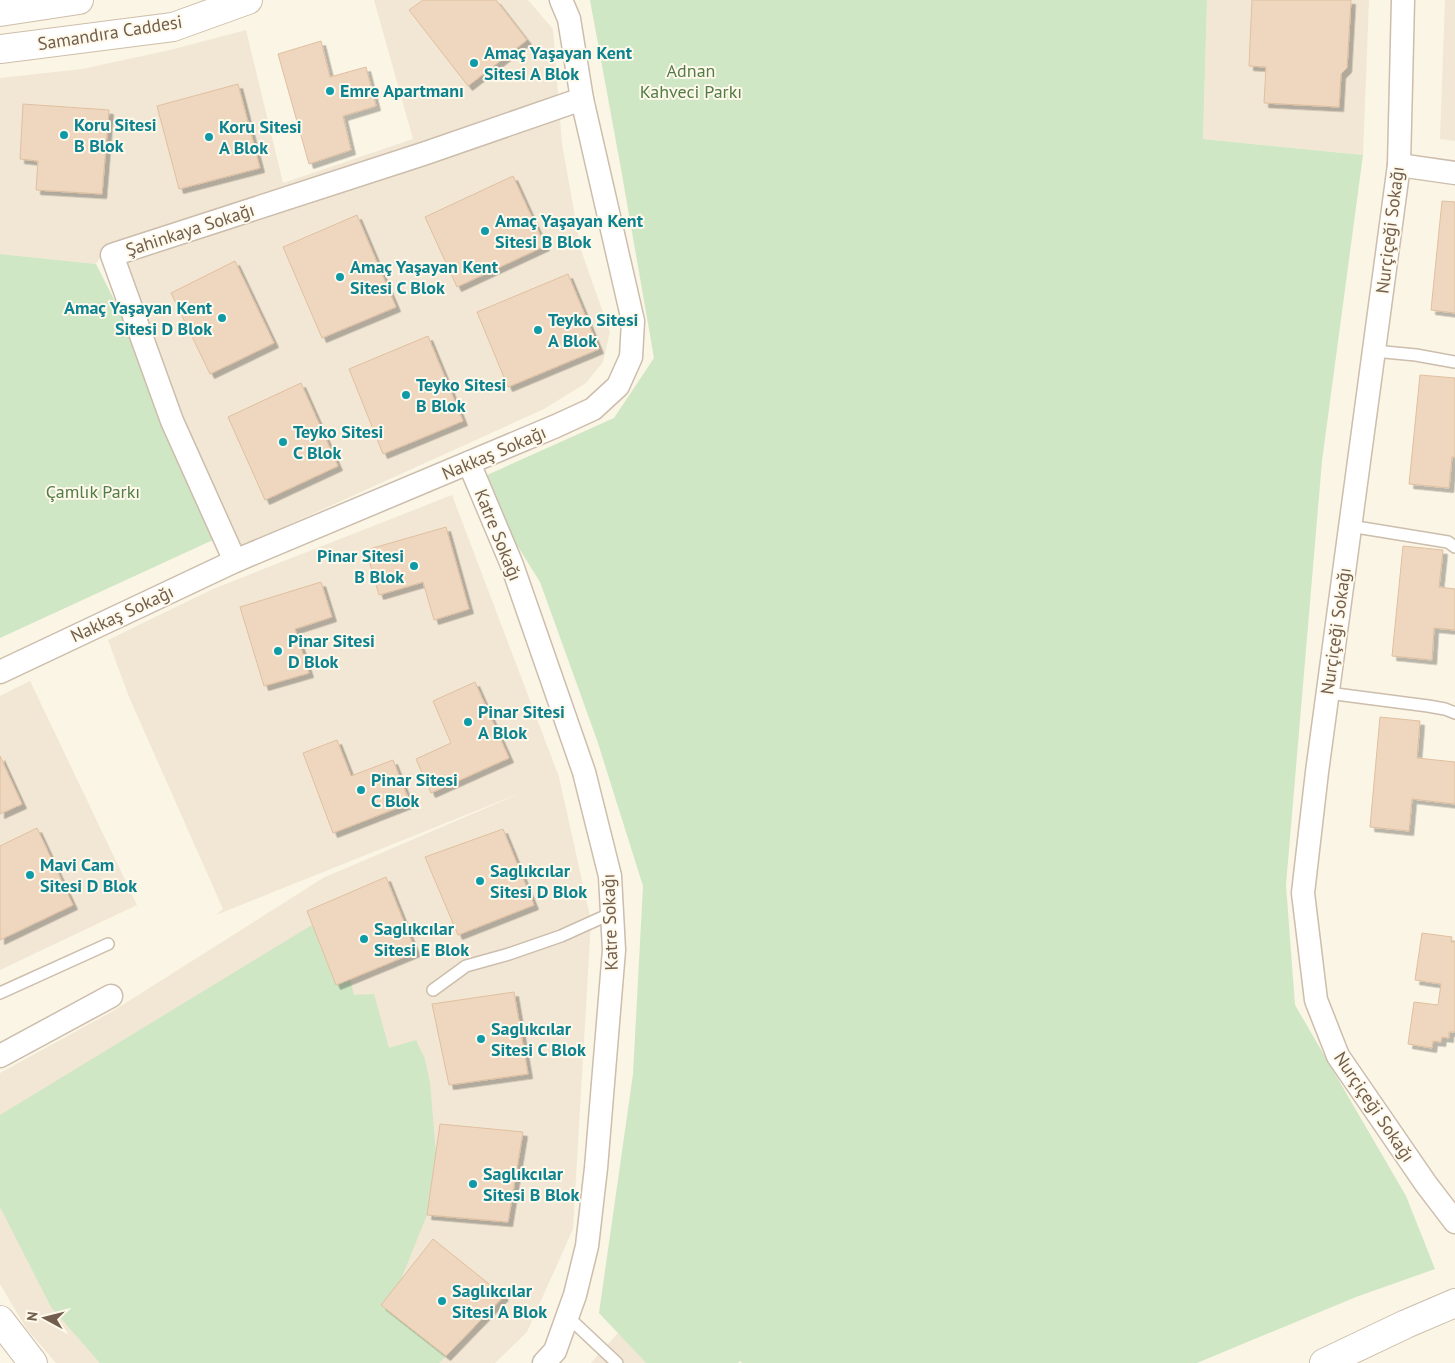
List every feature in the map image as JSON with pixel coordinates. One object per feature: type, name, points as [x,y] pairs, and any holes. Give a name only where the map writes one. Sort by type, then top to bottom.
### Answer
[{"type":"main road","points":[[0,12],[79,0]]},
{"type":"main road","name":"Samandıra Caddesi","points":[[0,49],[173,27],[248,0]]},
{"type":"main road","points":[[1324,1363],[1406,1324],[1455,1304]]},
{"type":"main road","points":[[0,1320],[33,1363]]},
{"type":"street","name":"Nakkaş Sokağı","points":[[0,672],[234,561],[593,409],[618,386],[631,357],[633,321],[582,99],[569,19],[561,0]]},
{"type":"street","name":"Nurçiçeği Sokağı","points":[[1403,0],[1398,165],[1303,892],[1316,1000],[1338,1056],[1426,1184],[1455,1222]]},
{"type":"street","name":"Şahinkaya Sokağı","points":[[234,561],[172,421],[112,255],[423,154],[582,99]]},
{"type":"street","points":[[1398,165],[1455,172]]},
{"type":"street","name":"Katre Sokağı","points":[[469,463],[512,565],[584,772],[610,876],[614,950],[596,1168],[587,1246],[575,1295],[555,1351],[544,1363]]},
{"type":"street","points":[[0,1056],[111,996]]},
{"type":"lane","points":[[1374,351],[1416,355],[1455,362]]},
{"type":"lane","points":[[1350,526],[1448,542],[1455,547]]},
{"type":"lane","points":[[1328,693],[1428,706],[1455,713]]},
{"type":"lane","points":[[433,990],[466,966],[561,936],[612,913]]},
{"type":"lane","points":[[0,993],[108,944]]},
{"type":"lane","points":[[567,1316],[617,1363]]},
{"type":"shaded area","points":[[374,0],[528,0],[553,29],[562,144],[581,250],[610,332],[603,362],[586,383],[544,409],[242,546],[183,419],[110,241],[96,264],[0,254],[0,78],[82,69],[170,50],[246,30],[283,183],[413,139]]},
{"type":"shaded area","points":[[1207,0],[1369,0],[1363,155],[1203,139]]},
{"type":"shaded area","points":[[1445,0],[1455,0],[1455,141],[1440,139]]},
{"type":"shaded area","points":[[452,495],[559,777],[591,921],[573,1229],[527,1332],[495,1363],[56,1363],[26,1328],[0,1284],[0,1073],[113,1011],[323,878],[528,790],[216,915],[223,909],[129,697],[108,640],[213,589]]},
{"type":"shaded area","points":[[30,681],[137,905],[0,970],[0,696]]},
{"type":"shaded area","points":[[618,1333],[646,1363],[591,1363]]},
{"type":"green space","name":"Adnan Kahveci Parkı","points":[[590,0],[1207,0],[1203,139],[1363,155],[1322,461],[1286,885],[1295,1005],[1406,1196],[1435,1269],[1356,1297],[1197,1363],[742,1363],[740,1361],[738,1363],[646,1363],[599,1313],[633,1074],[643,886],[597,740],[540,582],[476,480],[614,418],[654,358]]},
{"type":"green space","name":"Çamlık Parkı","points":[[0,254],[96,264],[126,323],[215,539],[0,638]]},
{"type":"green space","points":[[312,925],[336,985],[350,979],[354,995],[374,994],[389,1048],[416,1040],[425,1059],[430,1083],[436,1153],[427,1215],[400,1282],[381,1305],[446,1356],[439,1363],[100,1363],[51,1307],[0,1207],[0,1115]]},
{"type":"building","name":"Amaç Yaşayan Kent Sitesi A Blok","points":[[423,0],[496,0],[527,40],[468,86],[409,10]]},
{"type":"building","points":[[1252,0],[1351,0],[1347,68],[1341,74],[1339,107],[1264,103],[1266,67],[1249,66]]},
{"type":"building","name":"Emre Apartmanı","points":[[321,41],[330,77],[366,67],[376,106],[343,116],[351,150],[309,164],[278,54]]},
{"type":"building","name":"Koru Sitesi A Blok","points":[[238,84],[260,168],[179,189],[157,106]]},
{"type":"building","name":"Koru Sitesi B Blok","points":[[23,104],[109,110],[102,194],[36,190],[38,161],[20,159]]},
{"type":"building","name":"Amaç Yaşayan Kent Sitesi B Blok","points":[[513,176],[545,246],[457,287],[425,217]]},
{"type":"building","points":[[1442,201],[1455,202],[1455,313],[1431,310]]},
{"type":"building","name":"Amaç Yaşayan Kent Sitesi C Blok","points":[[357,215],[396,307],[322,338],[283,247]]},
{"type":"building","name":"Amaç Yaşayan Kent Sitesi D Blok","points":[[235,261],[274,343],[210,374],[171,293]]},
{"type":"building","name":"Teyko Sitesi A Blok","points":[[568,274],[599,349],[508,387],[477,312]]},
{"type":"building","name":"Teyko Sitesi B Blok","points":[[428,336],[463,421],[383,454],[349,369]]},
{"type":"building","points":[[1420,375],[1455,378],[1455,457],[1452,457],[1449,488],[1409,484]]},
{"type":"building","name":"Teyko Sitesi C Blok","points":[[301,383],[338,466],[265,500],[228,417]]},
{"type":"building","name":"Pinar Sitesi B Blok","points":[[446,527],[469,609],[434,620],[423,582],[379,595],[366,550]]},
{"type":"building","points":[[1403,546],[1443,550],[1439,587],[1455,589],[1455,630],[1434,628],[1432,660],[1392,656]]},
{"type":"building","name":"Pinar Sitesi D Blok","points":[[321,582],[332,617],[295,629],[309,673],[264,686],[240,607]]},
{"type":"building","name":"Pinar Sitesi A Blok","points":[[475,682],[509,758],[431,793],[416,759],[451,743],[433,701]]},
{"type":"building","points":[[1380,717],[1420,721],[1417,758],[1455,762],[1455,804],[1412,799],[1409,831],[1370,827]]},
{"type":"building","name":"Pinar Sitesi C Blok","points":[[337,740],[351,776],[393,760],[410,803],[333,833],[303,753]]},
{"type":"building","points":[[0,756],[22,804],[0,814]]},
{"type":"building","name":"Mavi Cam Sitesi D Blok","points":[[37,828],[73,905],[0,940],[0,846]]},
{"type":"building","name":"Saglıkcılar Sitesi D Blok","points":[[503,829],[534,905],[458,935],[425,857]]},
{"type":"building","name":"Saglıkcılar Sitesi E Blok","points":[[386,877],[416,952],[336,985],[307,911]]},
{"type":"building","points":[[1422,933],[1452,937],[1451,942],[1455,942],[1455,1032],[1449,1032],[1449,1038],[1442,1037],[1441,1042],[1433,1041],[1432,1048],[1408,1044],[1414,1002],[1438,1005],[1441,984],[1415,980]]},
{"type":"building","name":"Saglıkcılar Sitesi C Blok","points":[[514,992],[528,1074],[449,1085],[432,1004]]},
{"type":"building","name":"Saglıkcılar Sitesi B Blok","points":[[440,1124],[523,1132],[508,1222],[427,1215]]},
{"type":"building","name":"Saglıkcılar Sitesi A Blok","points":[[433,1239],[504,1296],[446,1356],[381,1305]]},
{"type":"place","name":"Amaç Yaşayan Kent Sitesi A Blok","points":[[474,63]]},
{"type":"place","name":"Emre Apartmanı","points":[[330,91]]},
{"type":"place","name":"Koru Sitesi B Blok","points":[[64,135]]},
{"type":"place","name":"Koru Sitesi A Blok","points":[[209,137]]},
{"type":"place","name":"Amaç Yaşayan Kent Sitesi B Blok","points":[[485,231]]},
{"type":"place","name":"Amaç Yaşayan Kent Sitesi C Blok","points":[[340,277]]},
{"type":"place","name":"Amaç Yaşayan Kent Sitesi D Blok","points":[[222,318]]},
{"type":"place","name":"Teyko Sitesi A Blok","points":[[538,330]]},
{"type":"place","name":"Teyko Sitesi B Blok","points":[[406,395]]},
{"type":"place","name":"Teyko Sitesi C Blok","points":[[283,442]]},
{"type":"place","name":"Pinar Sitesi B Blok","points":[[414,566]]},
{"type":"place","name":"Pinar Sitesi D Blok","points":[[278,651]]},
{"type":"place","name":"Pinar Sitesi A Blok","points":[[468,722]]},
{"type":"place","name":"Pinar Sitesi C Blok","points":[[361,790]]},
{"type":"place","name":"Mavi Cam Sitesi D Blok","points":[[30,875]]},
{"type":"place","name":"Saglıkcılar Sitesi D Blok","points":[[480,881]]},
{"type":"place","name":"Saglıkcılar Sitesi E Blok","points":[[364,939]]},
{"type":"place","name":"Saglıkcılar Sitesi C Blok","points":[[481,1039]]},
{"type":"place","name":"Saglıkcılar Sitesi B Blok","points":[[473,1184]]},
{"type":"place","name":"Saglıkcılar Sitesi A Blok","points":[[442,1301]]}]
